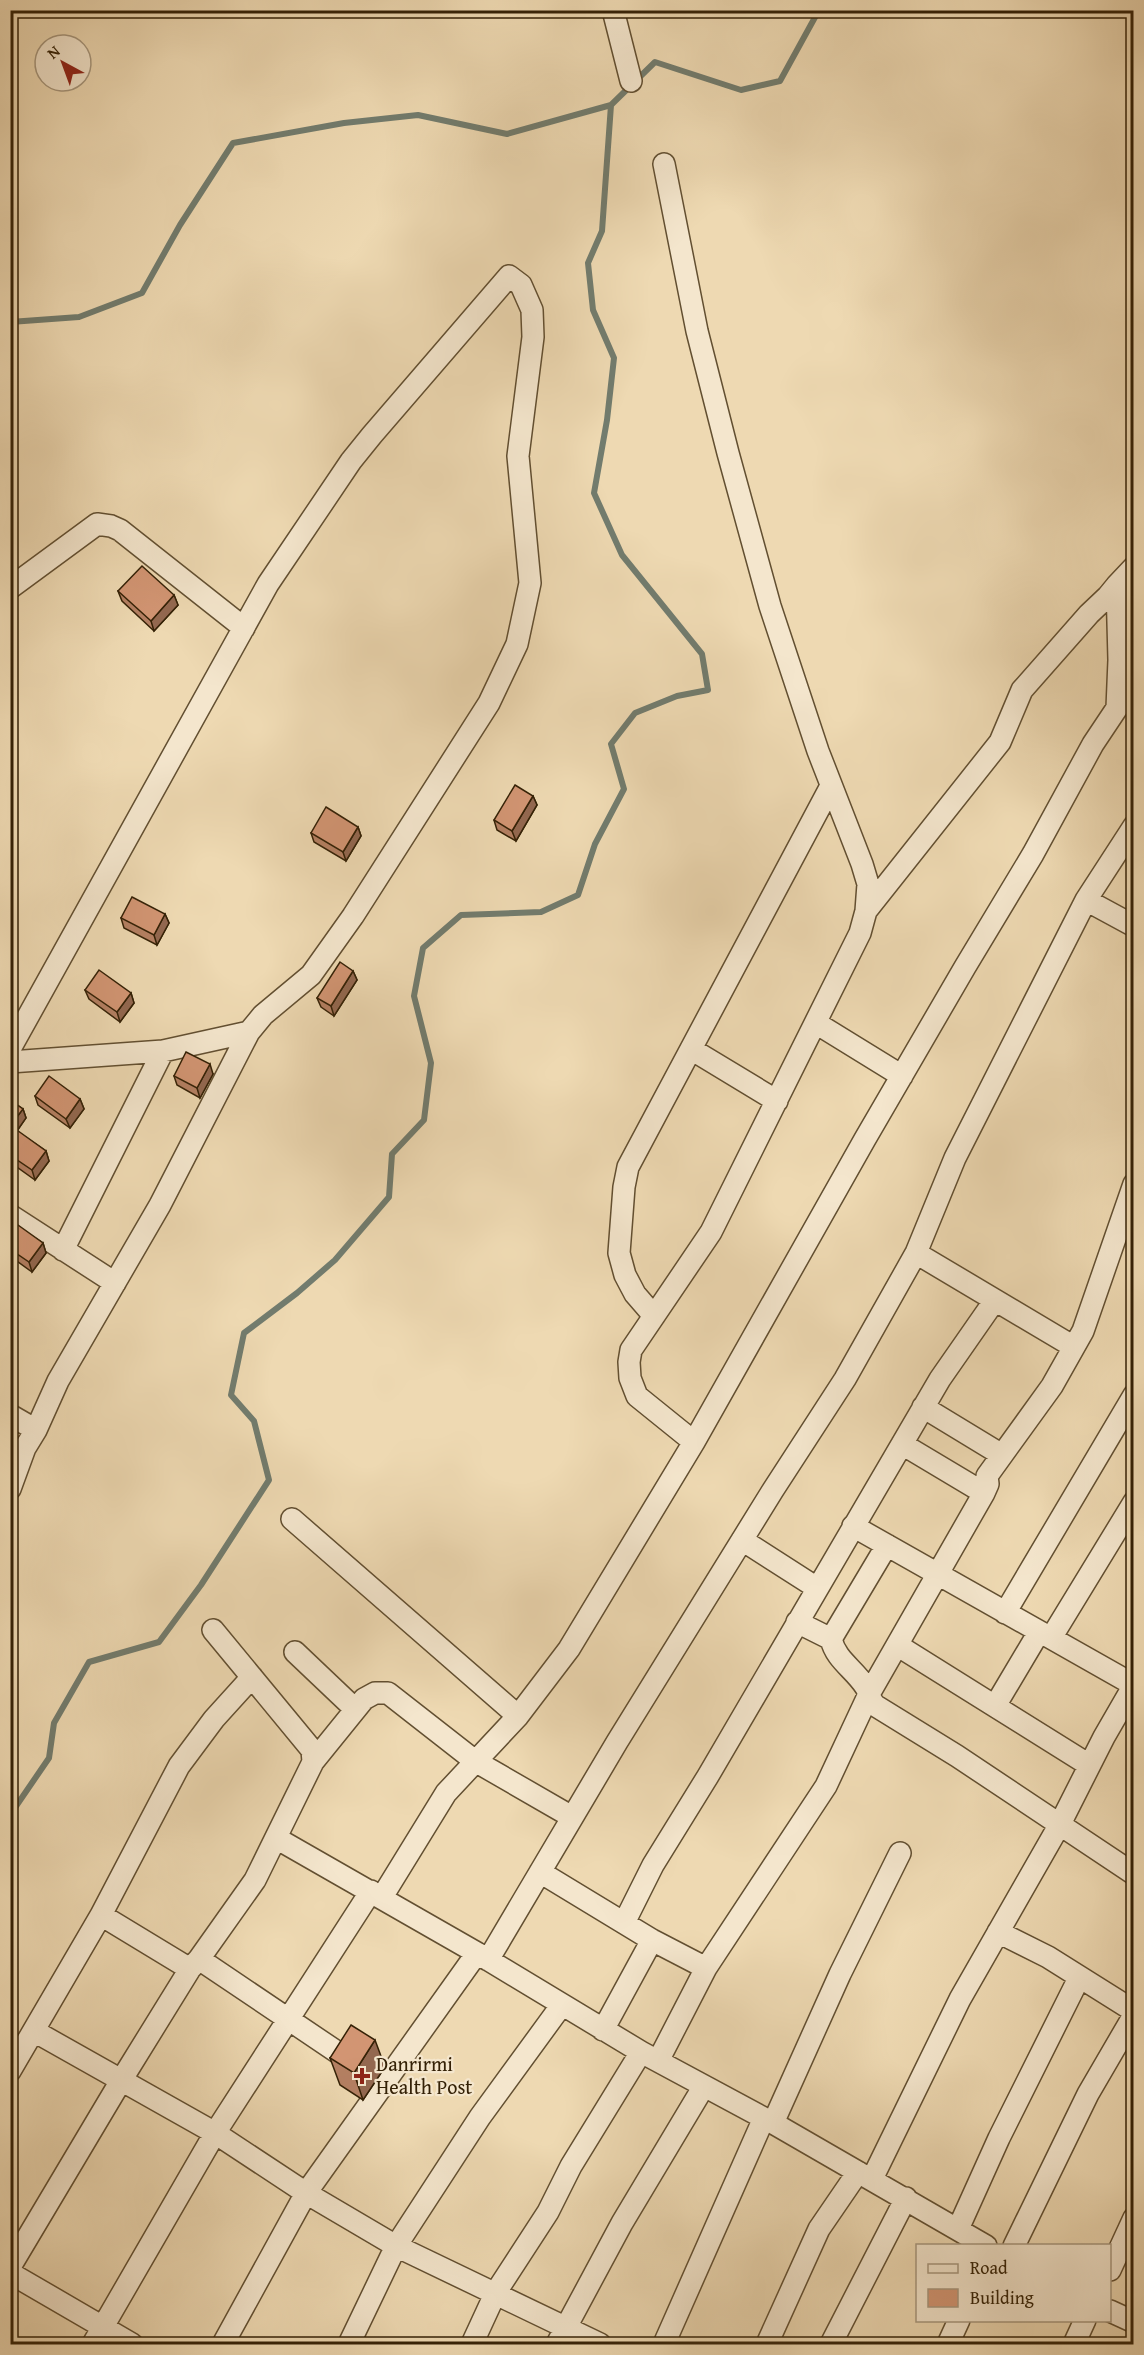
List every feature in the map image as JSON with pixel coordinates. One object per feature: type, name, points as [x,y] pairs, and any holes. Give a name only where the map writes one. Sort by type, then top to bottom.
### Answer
[{"type":"street","points":[[615,13],[630,81]]},
{"type":"street","points":[[664,164],[697,331],[770,606],[831,786],[862,864],[867,884],[866,910],[860,933],[711,1232],[631,1350],[630,1378],[637,1396],[694,1442]]},
{"type":"street","points":[[10,1049],[268,584],[351,461],[509,276],[521,285],[532,310],[533,337],[518,456],[530,583],[516,644],[489,702],[353,916],[311,975],[263,1015],[249,1032],[160,1205],[63,1372],[25,1448],[10,1489]]},
{"type":"street","points":[[10,588],[97,524],[111,526],[120,530],[244,628]]},
{"type":"street","points":[[866,910],[1000,742],[1022,690],[1134,567]]},
{"type":"street","points":[[98,2336],[215,2133],[289,2020],[446,1793],[518,1716],[569,1649],[694,1442],[902,1076],[1033,854],[1093,744],[1117,708],[1119,660],[1117,585]]},
{"type":"street","points":[[654,1316],[635,1294],[625,1275],[619,1253],[624,1187],[628,1167],[831,786]]},
{"type":"street","points":[[223,2344],[306,2193],[483,1956],[540,1872],[742,1540],[845,1379],[916,1253],[955,1158],[1086,900],[1134,826]]},
{"type":"street","points":[[1086,900],[1134,926]]},
{"type":"street","points":[[816,1023],[902,1076]]},
{"type":"street","points":[[10,1062],[163,1052],[249,1032]]},
{"type":"street","points":[[692,1049],[777,1101]]},
{"type":"street","points":[[63,1250],[163,1052]]},
{"type":"street","points":[[472,2344],[496,2292],[548,2212],[572,2166],[649,2056],[826,1786],[869,1694],[984,1493],[988,1482],[987,1476],[1052,1386],[1083,1332],[1134,1184]]},
{"type":"street","points":[[10,1215],[115,1283]]},
{"type":"street","points":[[916,1253],[1074,1347]]},
{"type":"street","points":[[624,1923],[653,1865],[708,1776],[939,1379],[995,1300]]},
{"type":"street","points":[[1005,1613],[1134,1395]]},
{"type":"street","points":[[923,1407],[1002,1455]]},
{"type":"street","points":[[10,1415],[36,1430]]},
{"type":"street","points":[[902,1444],[984,1493]]},
{"type":"street","points":[[995,1706],[1134,1502]]},
{"type":"street","points":[[292,1519],[518,1716]]},
{"type":"street","points":[[767,2344],[819,2229],[865,2175],[1060,1824],[1089,1765],[1134,1685],[853,1526]]},
{"type":"street","points":[[742,1540],[817,1588]]},
{"type":"street","points":[[887,1545],[831,1639],[834,1651],[866,1687],[871,1702],[1134,1874]]},
{"type":"street","points":[[797,1622],[831,1639]]},
{"type":"street","points":[[213,1630],[312,1750],[313,1762]]},
{"type":"street","points":[[897,1645],[1089,1765]]},
{"type":"street","points":[[295,1652],[355,1709]]},
{"type":"street","points":[[10,2071],[101,1915],[179,1766],[220,1712],[252,1677]]},
{"type":"street","points":[[10,2267],[122,2079],[195,1964],[255,1880],[313,1762],[355,1709],[375,1693],[388,1693],[475,1761],[572,1817]]},
{"type":"street","points":[[276,1838],[483,1956],[561,2006],[906,2198],[983,2244]]},
{"type":"street","points":[[664,2344],[768,2121],[900,1853]]},
{"type":"street","points":[[540,1872],[652,1940],[706,1968]]},
{"type":"street","points":[[101,1915],[195,1964],[289,2020],[340,2054]]},
{"type":"street","points":[[998,1932],[1048,1957],[1132,2007],[1015,2244]]},
{"type":"street","points":[[603,2030],[652,1940]]},
{"type":"street","points":[[958,2229],[999,2138],[1080,1978]]},
{"type":"street","points":[[349,2344],[396,2246],[480,2117],[561,2006]]},
{"type":"street","points":[[34,2031],[215,2133],[306,2193],[396,2246],[496,2292],[561,2336],[600,2344]]},
{"type":"street","points":[[561,2336],[634,2202],[704,2086]]},
{"type":"street","points":[[831,2344],[906,2198]]},
{"type":"street","points":[[1111,2268],[1134,2218]]},
{"type":"street","points":[[10,2273],[98,2336],[132,2344]]},
{"type":"street","points":[[1111,2310],[1134,2322]]},
{"type":"street","points":[[948,2344],[958,2322]]},
{"type":"street","points":[[1074,2344],[1084,2322]]},
{"type":"building","points":[[142,566],[174,595],[151,621],[118,591]]},
{"type":"building","points":[[515,785],[533,796],[512,831],[494,820]]},
{"type":"building","points":[[326,807],[358,827],[343,852],[311,833]]},
{"type":"building","points":[[132,897],[165,914],[154,935],[121,918]]},
{"type":"building","points":[[340,962],[353,971],[331,1006],[317,998]]},
{"type":"building","points":[[99,970],[131,993],[117,1012],[85,990]]},
{"type":"building","points":[[186,1052],[210,1064],[197,1088],[174,1076]]},
{"type":"building","points":[[49,1076],[80,1099],[66,1119],[35,1096]]},
{"type":"building","points":[[10,1100],[23,1109],[10,1126]]},
{"type":"building","points":[[14,1128],[46,1151],[32,1170],[10,1155],[10,1134]]},
{"type":"building","points":[[11,1220],[43,1243],[29,1262],[10,1249]]},
{"type":"building","points":[[351,2025],[375,2040],[354,2073],[330,2058]]},
{"type":"waterway","points":[[10,322],[79,317],[142,293],[180,225],[233,143],[344,123],[418,115],[507,134],[611,105],[655,62],[741,90],[780,81],[819,10]]},
{"type":"waterway","points":[[10,1815],[49,1758],[54,1723],[89,1662],[159,1642],[201,1585],[269,1480],[254,1421],[231,1395],[244,1333],[297,1293],[335,1260],[389,1197],[392,1154],[424,1120],[431,1063],[414,996],[423,948],[461,915],[541,912],[578,895],[595,844],[624,789],[611,744],[635,713],[677,696],[708,690],[702,654],[622,555],[594,493],[607,420],[614,358],[593,310],[588,263],[602,231],[611,105]]},
{"type":"place","name":"Danrirmi Health Post","points":[[362,2076]]}]
